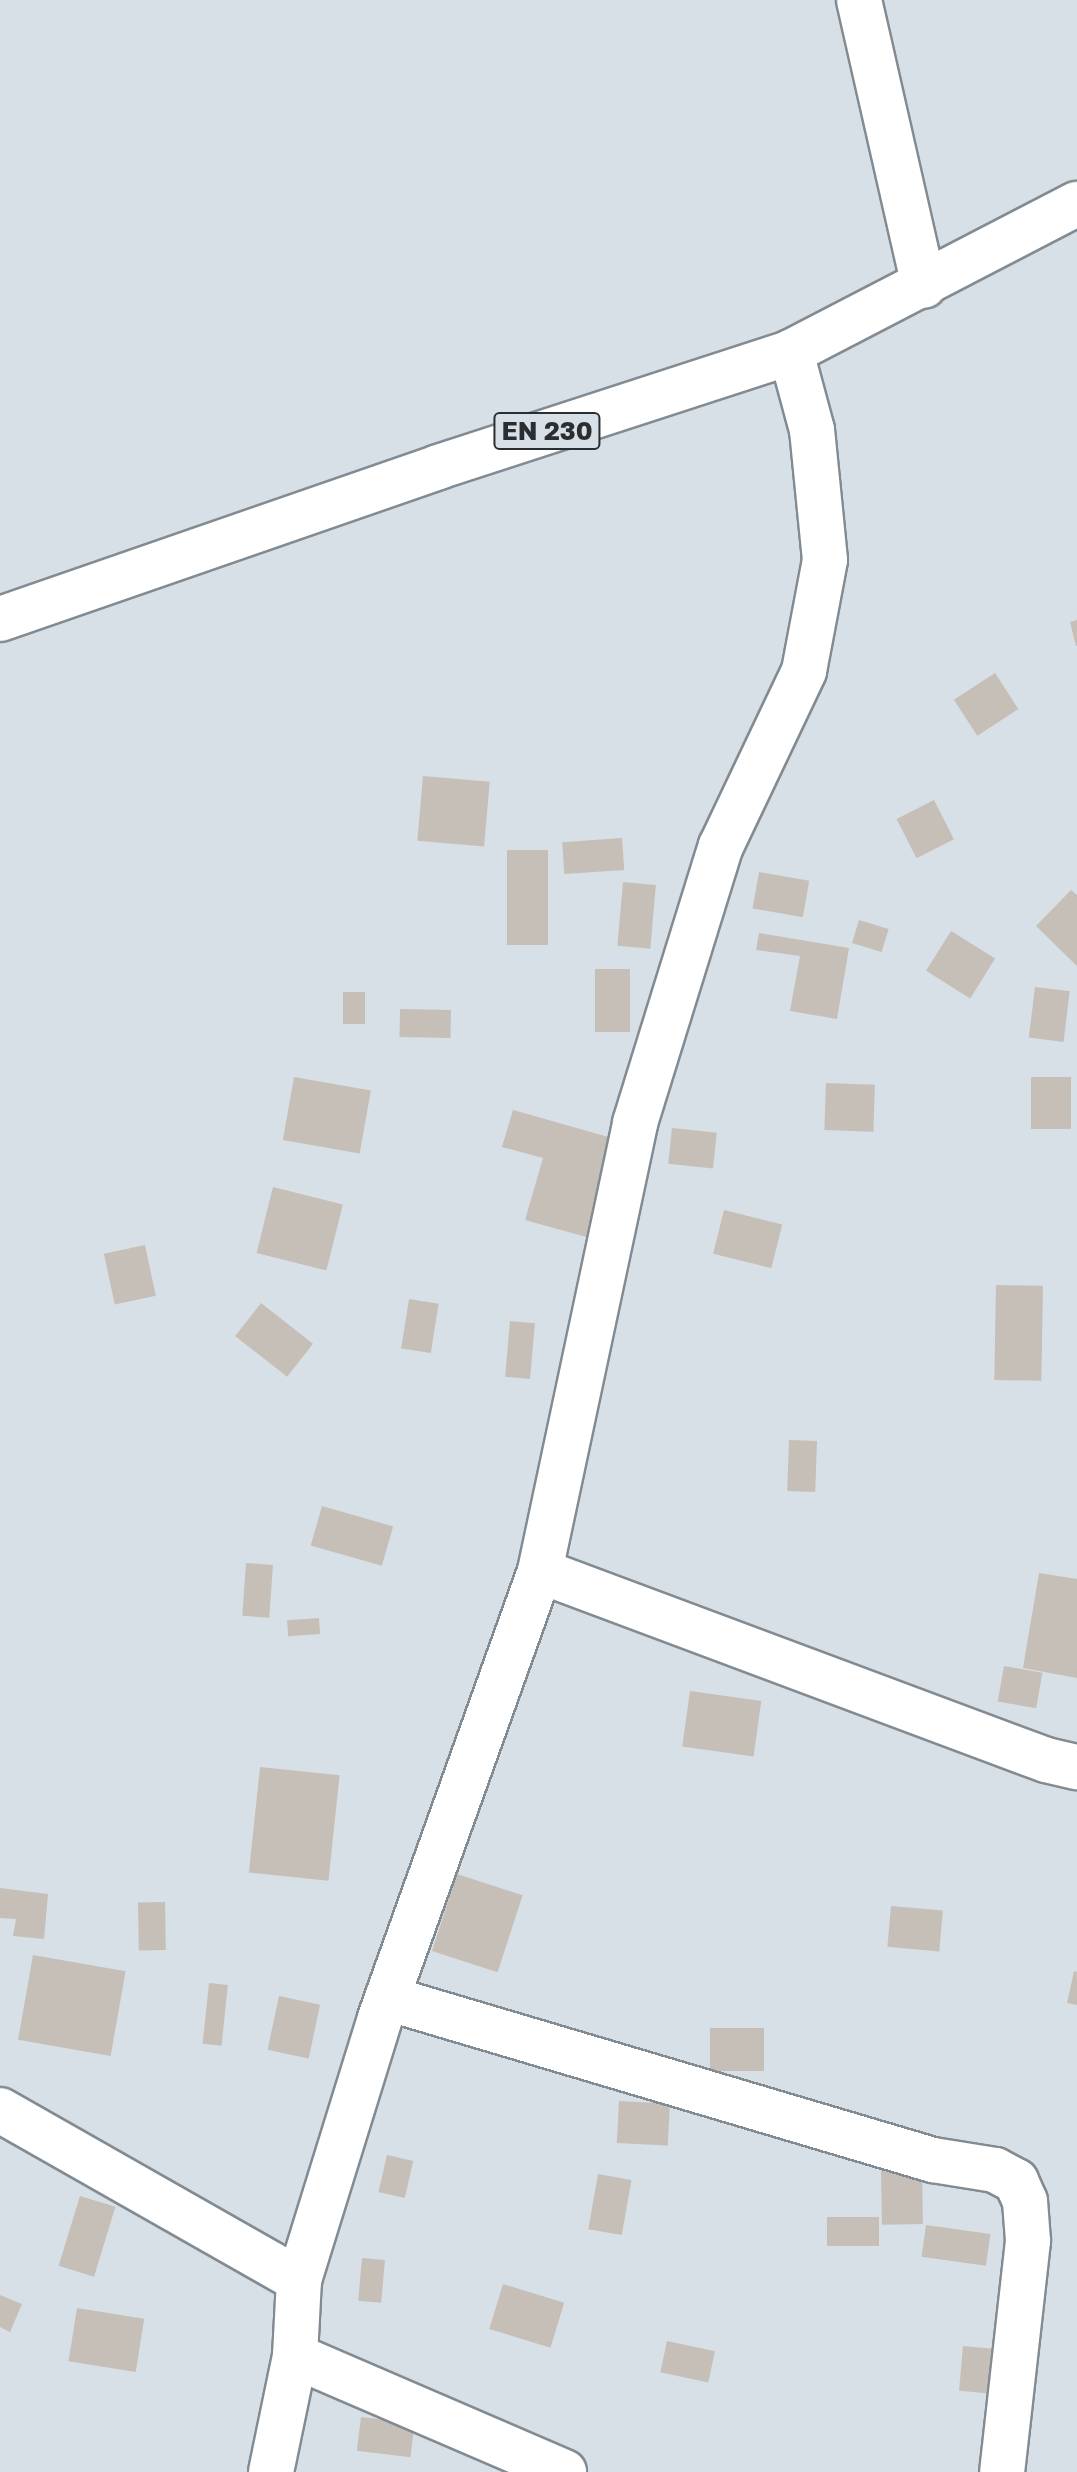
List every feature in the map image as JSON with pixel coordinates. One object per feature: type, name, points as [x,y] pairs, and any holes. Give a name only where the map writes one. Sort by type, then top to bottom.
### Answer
[{"type":"street","points":[[859,0],[924,286]]},
{"type":"street","name":"EN 230","points":[[0,619],[438,467],[791,352],[924,286],[1077,204]]},
{"type":"street","points":[[271,2472],[295,2356],[299,2280],[387,1998],[540,1571],[635,1123],[721,846],[804,671],[825,560],[812,430],[791,352]]},
{"type":"street","points":[[540,1571],[1046,1760],[1077,1767]]},
{"type":"street","points":[[387,1998],[933,2160],[995,2170],[1016,2181],[1025,2201],[1028,2241],[1002,2472]]},
{"type":"street","points":[[0,2110],[299,2280]]},
{"type":"street","points":[[295,2356],[564,2472]]},
{"type":"building","points":[[1077,620],[1077,646],[1076,646],[1070,622]]},
{"type":"building","points":[[995,673],[1018,709],[977,736],[954,700]]},
{"type":"building","points":[[423,776],[490,782],[484,847],[417,841]]},
{"type":"building","points":[[934,800],[954,839],[917,858],[897,819]]},
{"type":"building","points":[[622,838],[624,870],[564,874],[562,842]]},
{"type":"building","points":[[507,850],[548,850],[548,945],[507,945]]},
{"type":"building","points":[[759,872],[809,881],[803,917],[753,908]]},
{"type":"building","points":[[623,882],[656,885],[650,949],[617,946]]},
{"type":"building","points":[[1071,890],[1077,895],[1077,966],[1036,926]]},
{"type":"building","points":[[859,920],[889,929],[882,952],[852,943]]},
{"type":"building","points":[[951,931],[995,959],[970,998],[926,971]]},
{"type":"building","points":[[759,933],[849,948],[837,1019],[790,1011],[800,956],[756,950]]},
{"type":"building","points":[[595,969],[630,969],[630,1032],[595,1032]]},
{"type":"building","points":[[1035,987],[1070,991],[1064,1042],[1029,1038]]},
{"type":"building","points":[[343,992],[365,992],[365,1024],[343,1024]]},
{"type":"building","points":[[400,1009],[451,1010],[451,1038],[400,1037]]},
{"type":"building","points":[[294,1077],[371,1091],[360,1154],[283,1140]]},
{"type":"building","points":[[1031,1077],[1071,1077],[1071,1129],[1031,1129]]},
{"type":"building","points":[[826,1083],[875,1085],[873,1132],[824,1130]]},
{"type":"building","points":[[513,1110],[619,1140],[590,1238],[525,1220],[543,1158],[502,1147]]},
{"type":"building","points":[[672,1128],[717,1133],[713,1169],[668,1164]]},
{"type":"building","points":[[273,1187],[343,1204],[326,1270],[257,1253]]},
{"type":"building","points":[[724,1210],[782,1225],[771,1268],[713,1254]]},
{"type":"building","points":[[145,1245],[156,1296],[115,1305],[104,1254]]},
{"type":"building","points":[[996,1285],[1043,1286],[1041,1381],[994,1380]]},
{"type":"building","points":[[409,1299],[439,1304],[431,1353],[401,1348]]},
{"type":"building","points":[[261,1303],[313,1344],[287,1377],[235,1336]]},
{"type":"building","points":[[510,1321],[535,1323],[530,1379],[505,1377]]},
{"type":"building","points":[[789,1440],[817,1441],[815,1492],[787,1491]]},
{"type":"building","points":[[322,1506],[393,1526],[382,1566],[311,1545]]},
{"type":"building","points":[[246,1563],[273,1565],[269,1618],[242,1616]]},
{"type":"building","points":[[1039,1573],[1077,1579],[1077,1678],[1023,1668]]},
{"type":"building","points":[[319,1618],[320,1634],[288,1636],[287,1620]]},
{"type":"building","points":[[1004,1666],[1042,1673],[1036,1708],[998,1701]]},
{"type":"building","points":[[690,1691],[761,1701],[754,1756],[682,1746]]},
{"type":"building","points":[[260,1767],[340,1775],[328,1881],[249,1872]]},
{"type":"building","points":[[457,1874],[523,1895],[498,1972],[432,1951]]},
{"type":"building","points":[[0,1888],[48,1894],[44,1939],[13,1936],[16,1919],[0,1918]]},
{"type":"building","points":[[138,1902],[165,1902],[166,1950],[139,1950]]},
{"type":"building","points":[[891,1906],[943,1911],[939,1951],[887,1947]]},
{"type":"building","points":[[33,1955],[126,1971],[111,2056],[18,2040]]},
{"type":"building","points":[[1074,1971],[1077,1972],[1077,2005],[1067,2003]]},
{"type":"building","points":[[209,1983],[228,1985],[222,2046],[203,2044]]},
{"type":"building","points":[[279,1996],[320,2005],[309,2059],[268,2050]]},
{"type":"building","points":[[710,2028],[764,2028],[764,2071],[710,2071]]},
{"type":"building","points":[[619,2101],[670,2104],[668,2146],[617,2143]]},
{"type":"building","points":[[387,2155],[413,2161],[405,2198],[378,2192]]},
{"type":"building","points":[[922,2170],[923,2224],[882,2225],[881,2171]]},
{"type":"building","points":[[598,2174],[631,2180],[622,2235],[588,2229]]},
{"type":"building","points":[[80,2196],[115,2207],[94,2277],[59,2266]]},
{"type":"building","points":[[827,2217],[879,2217],[879,2246],[827,2246]]},
{"type":"building","points":[[926,2225],[990,2234],[986,2266],[922,2257]]},
{"type":"building","points":[[362,2258],[385,2260],[381,2303],[358,2301]]},
{"type":"building","points":[[503,2284],[564,2303],[550,2348],[489,2329]]},
{"type":"building","points":[[0,2295],[22,2304],[10,2332],[0,2327]]},
{"type":"building","points":[[77,2308],[144,2319],[136,2372],[69,2361]]},
{"type":"building","points":[[667,2341],[715,2351],[708,2382],[660,2372]]},
{"type":"building","points":[[963,2346],[1005,2350],[1001,2394],[959,2391]]},
{"type":"building","points":[[361,2417],[415,2424],[410,2457],[357,2451]]}]
